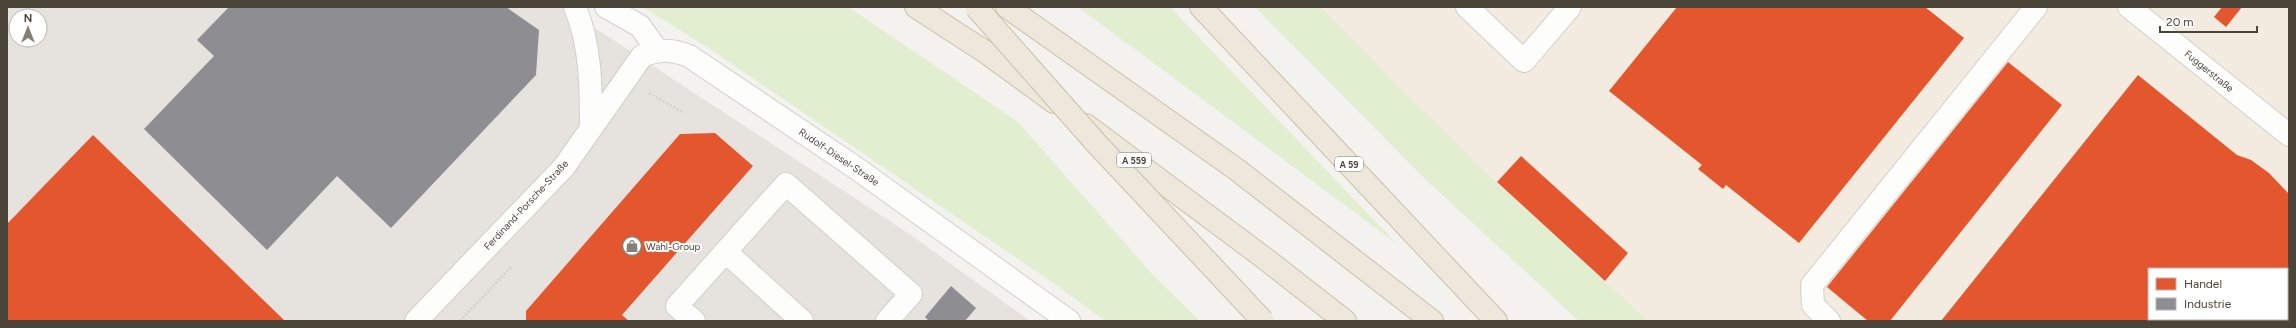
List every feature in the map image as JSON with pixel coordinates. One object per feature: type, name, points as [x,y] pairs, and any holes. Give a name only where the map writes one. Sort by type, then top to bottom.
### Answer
[{"type":"highway","name":"A 559","points":[[916,7],[987,53],[1129,156],[1345,321]]},
{"type":"highway","points":[[976,7],[1096,144],[1263,321]]},
{"type":"highway","points":[[1007,7],[1236,169],[1432,321]]},
{"type":"highway","name":"A 59","points":[[1201,7],[1496,321]]},
{"type":"street","points":[[575,7],[584,27],[590,71],[591,127]]},
{"type":"street","points":[[606,7],[640,26],[657,50]]},
{"type":"street","points":[[1467,7],[1524,61],[1570,7]]},
{"type":"street","points":[[1829,321],[1813,305],[1812,285],[2036,7]]},
{"type":"street","name":"Fuggerstraße","points":[[2129,7],[2289,135]]},
{"type":"street","name":"Ferdinand-Porsche-Straße","points":[[419,320],[564,167],[642,56],[657,50]]},
{"type":"street","name":"Rudolf-Diesel-Straße","points":[[657,50],[673,50],[689,56],[856,168],[1069,321]]},
{"type":"street","points":[[694,321],[677,306],[786,184],[911,294],[887,321]]},
{"type":"street","points":[[726,252],[802,321]]},
{"type":"path","points":[[460,321],[512,266]]},
{"type":"shaded area","points":[[7,7],[563,7],[908,233],[1030,321],[7,321]]},
{"type":"shaded area","points":[[1321,7],[2289,7],[2289,321],[1648,321],[1497,183],[1397,85]]},
{"type":"shaded area","points":[[773,146],[948,267],[909,315],[916,321],[706,321],[659,277]]},
{"type":"green space","points":[[643,7],[848,7],[1017,121],[1154,276],[1200,321],[1105,321],[1059,287],[710,49]]},
{"type":"green space","points":[[1078,7],[1170,7],[1396,243]]},
{"type":"green space","points":[[1255,7],[1321,7],[1397,85],[1497,183],[1648,321],[1579,321],[1424,178]]},
{"type":"building: Handel","points":[[1677,7],[1925,7],[1964,38],[1799,243],[1726,185],[1723,189],[1698,169],[1702,165],[1609,91]]},
{"type":"building: Handel","points":[[2222,7],[2242,7],[2226,27],[2214,17]]},
{"type":"building: Handel","points":[[2008,62],[2062,105],[1890,321],[1868,321],[1827,287]]},
{"type":"building: Handel","points":[[2138,75],[2237,155],[2251,160],[2269,173],[2289,194],[2289,321],[1941,321]]},
{"type":"building: Handel","name":"Wahl-Group","points":[[715,133],[753,166],[622,315],[629,321],[526,321],[526,311],[680,134]]},
{"type":"building: Handel","points":[[93,135],[285,321],[7,321],[7,224]]},
{"type":"building: Handel","points":[[1521,156],[1628,253],[1605,281],[1497,182]]},
{"type":"building: Industrie","points":[[229,7],[506,7],[539,30],[536,75],[391,228],[337,176],[267,250],[144,129],[214,56],[197,40]]},
{"type":"building: Industrie","points":[[951,286],[976,308],[965,321],[929,321],[925,317]]},
{"type":"place","name":"Wahl-Group","points":[[632,246]]}]
